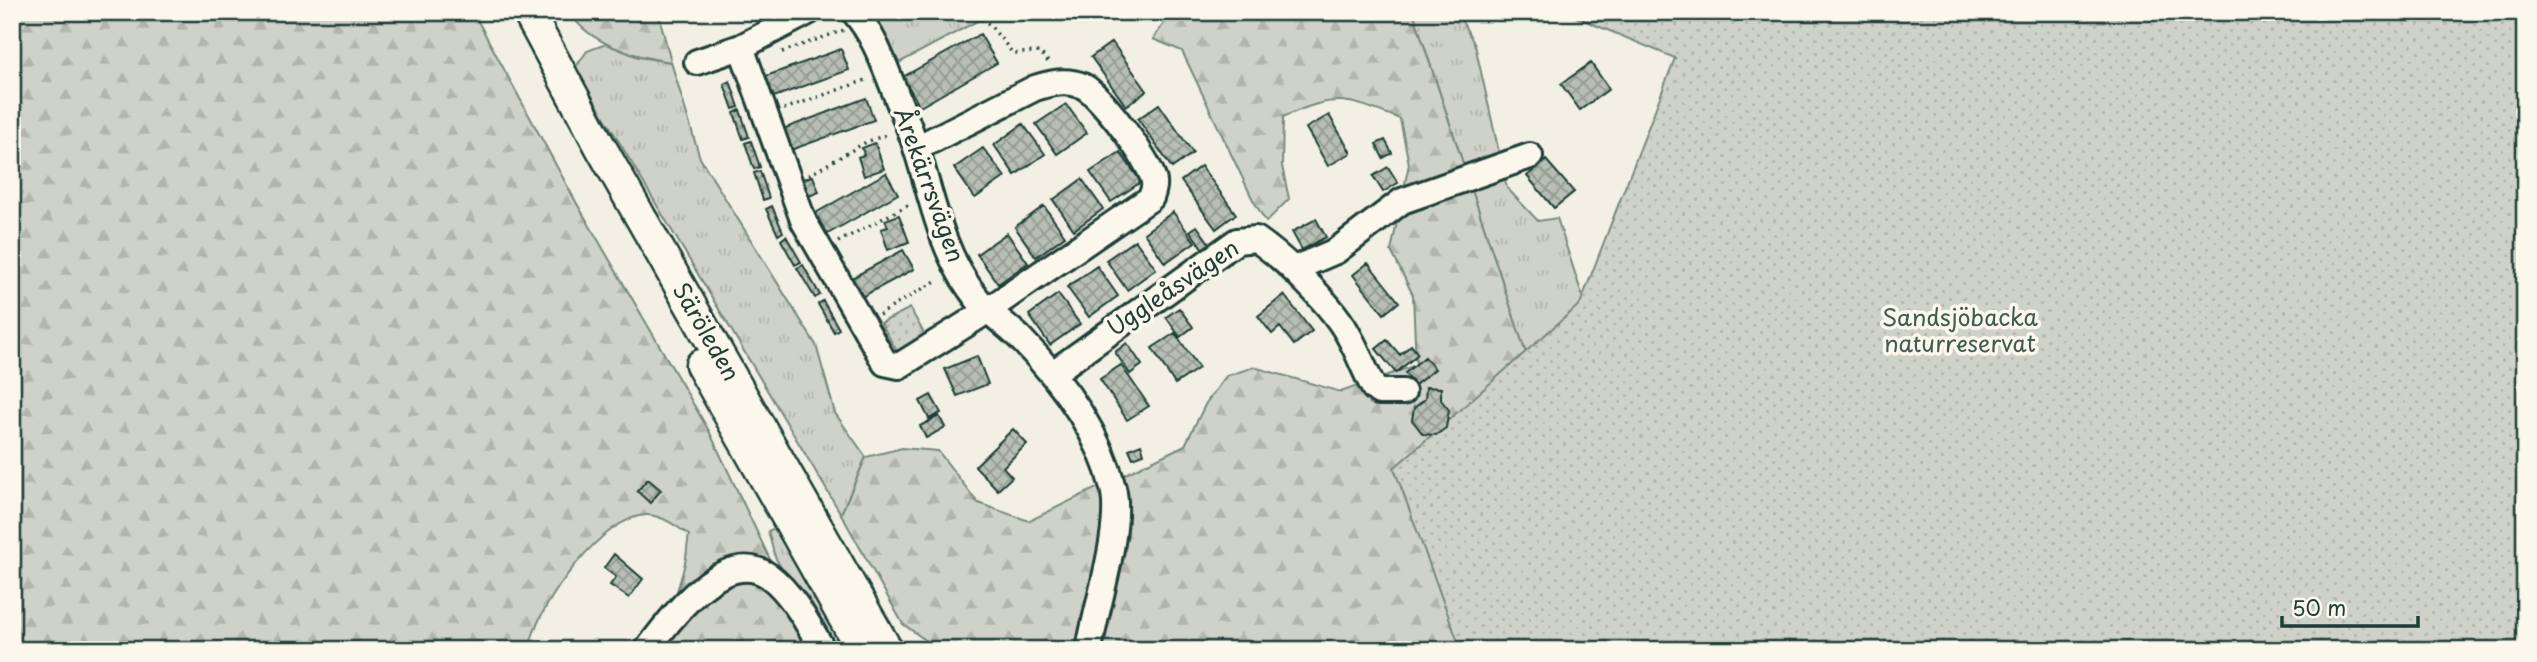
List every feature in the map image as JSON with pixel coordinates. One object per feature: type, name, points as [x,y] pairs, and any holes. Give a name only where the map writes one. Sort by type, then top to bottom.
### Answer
[{"type":"main road","name":"Säröleden","points":[[506,12],[583,156],[862,650]]},
{"type":"main road","name":"Säröleden","points":[[528,12],[600,146],[887,650]]},
{"type":"street","points":[[697,62],[744,55],[808,12]]},
{"type":"street","name":"Årekärrsvägen","points":[[857,16],[873,37],[917,148],[948,247],[969,289],[987,310],[1053,373],[1091,432],[1103,456],[1115,496],[1115,526],[1090,650]]},
{"type":"street","points":[[744,55],[790,186],[820,253],[886,363],[899,366],[987,310],[1151,198],[1154,190],[1151,172],[1106,104],[1082,86],[1055,82],[1035,88],[917,148]]},
{"type":"street","points":[[1294,269],[1336,251],[1402,201],[1530,156]]},
{"type":"street","name":"Uggleåsvägen","points":[[1053,373],[1237,241],[1256,239],[1294,269],[1349,336],[1374,388],[1379,391],[1403,392]]},
{"type":"street","points":[[647,650],[695,593],[720,576],[740,570],[760,572],[778,584],[823,650]]},
{"type":"path","points":[[969,12],[989,24],[1016,53],[1035,51],[1044,54],[1055,82]]},
{"type":"path","points":[[744,55],[850,28],[857,16]]},
{"type":"path","points":[[764,115],[888,75]]},
{"type":"path","points":[[790,186],[866,142],[898,131]]},
{"type":"path","points":[[820,253],[917,201]]},
{"type":"path","points":[[862,324],[947,275]]},
{"type":"green space","points":[[12,12],[473,12],[576,202],[709,431],[813,650],[705,650],[670,642],[671,613],[685,563],[689,535],[663,519],[646,515],[629,519],[611,530],[593,545],[560,585],[537,624],[531,641],[547,650],[12,650]]},
{"type":"green space","points":[[570,12],[658,12],[671,62],[644,57],[601,41],[588,33]]},
{"type":"green space","points":[[869,12],[994,12],[899,63]]},
{"type":"green space","points":[[1172,12],[1413,12],[1624,650],[939,650],[903,624],[841,514],[866,457],[902,448],[938,451],[978,503],[1029,521],[1185,445],[1206,403],[1226,376],[1254,367],[1341,392],[1416,365],[1413,295],[1391,251],[1409,164],[1400,119],[1367,106],[1342,101],[1316,104],[1283,117],[1282,166],[1289,199],[1266,222],[1182,51],[1153,39]]},
{"type":"green space","points":[[1413,12],[1457,12],[1475,45],[1507,188],[1538,221],[1557,218],[1698,650],[1624,650]]},
{"type":"green space","name":"Sandsjöbacka naturreservat","points":[[1564,12],[2525,12],[2525,650],[1461,650],[1394,468],[1580,304],[1675,58]]},
{"type":"green space","points":[[606,44],[638,57],[671,62],[700,158],[816,345],[835,413],[866,457],[841,514],[575,68],[587,51]]},
{"type":"green space","points":[[910,308],[926,337],[898,353],[881,323]]},
{"type":"green space","points":[[781,525],[852,650],[829,650],[775,557],[768,531]]},
{"type":"building","points":[[980,34],[997,63],[920,107],[903,77]]},
{"type":"building","points":[[1112,42],[1147,91],[1126,106],[1091,57]]},
{"type":"building","points":[[841,49],[849,70],[771,98],[763,77]]},
{"type":"building","points":[[1591,63],[1609,89],[1580,110],[1561,84]]},
{"type":"building","points":[[730,81],[739,107],[733,109],[724,84]]},
{"type":"building","points":[[866,98],[874,120],[788,151],[780,130]]},
{"type":"building","points":[[1066,104],[1087,133],[1057,154],[1036,124]]},
{"type":"building","points":[[1159,104],[1193,153],[1172,168],[1138,119]]},
{"type":"building","points":[[740,110],[749,137],[743,139],[734,113]]},
{"type":"building","points":[[1329,115],[1351,153],[1328,166],[1306,128]]},
{"type":"building","points":[[1023,124],[1045,154],[1015,175],[994,145]]},
{"type":"building","points":[[1385,140],[1392,153],[1383,158],[1376,144]]},
{"type":"building","points":[[751,141],[760,167],[754,169],[745,143]]},
{"type":"building","points":[[875,143],[884,169],[864,176],[858,157],[864,155],[862,148]]},
{"type":"building","points":[[983,148],[1005,177],[975,198],[954,168]]},
{"type":"building","points":[[1120,152],[1141,182],[1111,202],[1090,172]]},
{"type":"building","points":[[1546,160],[1574,192],[1554,208],[1527,176]]},
{"type":"building","points":[[1201,166],[1236,214],[1216,229],[1181,181]]},
{"type":"building","points":[[1388,167],[1398,183],[1383,192],[1373,176]]},
{"type":"building","points":[[760,171],[769,198],[763,200],[754,173]]},
{"type":"building","points":[[886,173],[898,194],[824,236],[812,215]]},
{"type":"building","points":[[813,176],[819,192],[807,197],[801,180]]},
{"type":"building","points":[[1082,179],[1103,209],[1074,230],[1053,200]]},
{"type":"building","points":[[772,206],[783,232],[778,235],[766,209]]},
{"type":"building","points":[[1044,206],[1065,236],[1036,257],[1015,227]]},
{"type":"building","points":[[1173,212],[1195,242],[1165,263],[1144,233]]},
{"type":"building","points":[[899,215],[909,242],[888,250],[881,229],[888,227],[885,220]]},
{"type":"building","points":[[1316,219],[1326,237],[1302,250],[1292,232]]},
{"type":"building","points":[[1197,226],[1212,247],[1205,252],[1190,231]]},
{"type":"building","points":[[1007,233],[1028,263],[998,284],[977,254]]},
{"type":"building","points":[[786,236],[801,262],[795,265],[781,240]]},
{"type":"building","points":[[1135,240],[1156,269],[1127,290],[1106,260]]},
{"type":"building","points":[[903,250],[914,269],[860,298],[850,279]]},
{"type":"building","points":[[1368,263],[1399,302],[1384,314],[1353,275]]},
{"type":"building","points":[[803,265],[820,295],[815,298],[797,268]]},
{"type":"building","points":[[1097,266],[1118,296],[1089,317],[1067,287]]},
{"type":"building","points":[[1058,294],[1080,324],[1050,345],[1029,315]]},
{"type":"building","points":[[1284,295],[1312,331],[1294,345],[1280,327],[1272,334],[1258,316]]},
{"type":"building","points":[[823,301],[839,329],[834,332],[818,304]]},
{"type":"building","points":[[1179,308],[1193,327],[1180,337],[1166,317]]},
{"type":"building","points":[[1175,333],[1199,368],[1175,384],[1152,348]]},
{"type":"building","points":[[1387,340],[1400,355],[1411,345],[1418,354],[1396,373],[1376,349]]},
{"type":"building","points":[[1127,343],[1142,365],[1130,374],[1115,352]]},
{"type":"building","points":[[977,356],[988,384],[957,396],[945,369]]},
{"type":"building","points":[[1425,357],[1435,369],[1415,385],[1405,373]]},
{"type":"building","points":[[1121,365],[1149,406],[1127,420],[1100,379]]},
{"type":"building","points":[[1426,387],[1441,388],[1441,400],[1449,410],[1446,428],[1436,435],[1423,434],[1412,420],[1414,408],[1425,399]]},
{"type":"building","points":[[931,395],[941,413],[929,419],[920,401]]},
{"type":"building","points":[[939,416],[945,427],[926,438],[920,426]]},
{"type":"building","points":[[1013,429],[1027,444],[1003,467],[1012,477],[998,490],[975,466]]},
{"type":"building","points":[[1141,444],[1144,454],[1133,458],[1129,449]]},
{"type":"building","points":[[648,479],[661,490],[650,503],[637,491]]},
{"type":"building","points":[[614,554],[643,579],[629,598],[610,585],[616,577],[604,568]]}]
